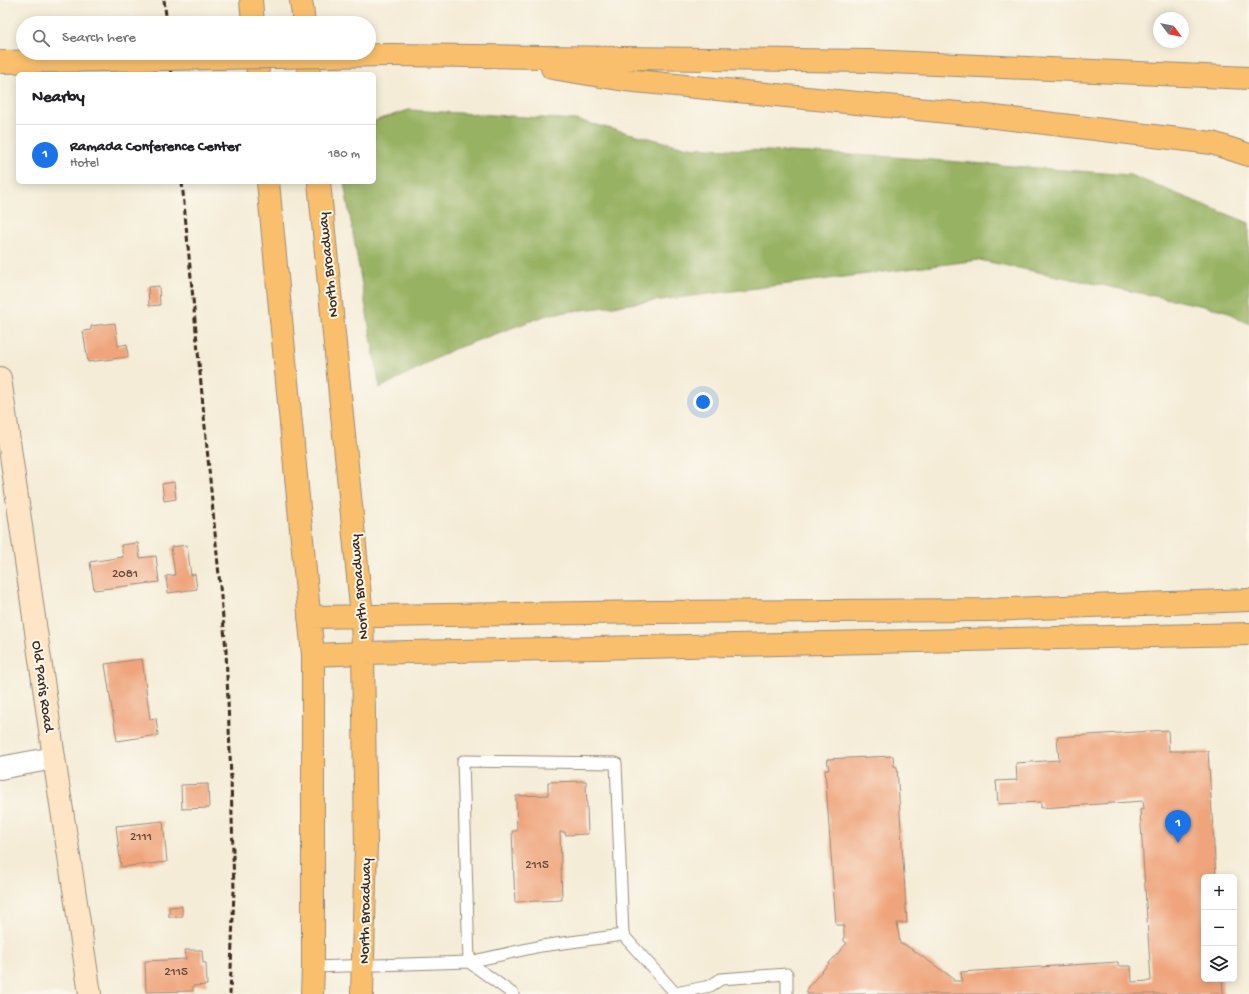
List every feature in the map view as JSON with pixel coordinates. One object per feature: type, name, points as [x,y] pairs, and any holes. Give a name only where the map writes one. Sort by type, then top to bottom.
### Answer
[{"type":"highway","points":[[251,0],[252,16]]},
{"type":"highway","points":[[301,0],[303,16]]},
{"type":"highway","points":[[376,55],[869,61],[1249,78]]},
{"type":"highway","points":[[484,56],[625,80],[978,115],[1212,143],[1249,155]]},
{"type":"highway","points":[[0,62],[111,60]]},
{"type":"highway","points":[[257,60],[258,72]]},
{"type":"highway","points":[[307,60],[309,72]]},
{"type":"highway","points":[[268,184],[313,655],[312,994]]},
{"type":"highway","name":"North Broadway","points":[[319,184],[362,617],[366,844],[362,994]]},
{"type":"highway","points":[[309,617],[653,612],[987,610],[1249,600]]},
{"type":"highway","points":[[313,655],[1249,634]]},
{"type":"street","name":"Old Paris Road","points":[[0,378],[54,758],[90,994]]},
{"type":"street","points":[[0,768],[54,758]]},
{"type":"lane","points":[[470,962],[463,761],[616,763],[623,935],[676,994],[710,986],[721,978],[786,974],[787,994]]},
{"type":"lane","points":[[313,967],[470,962],[541,946],[623,935]]},
{"type":"lane","points":[[470,962],[513,994]]},
{"type":"green space","points":[[409,110],[576,120],[685,147],[893,157],[1130,175],[1249,223],[1249,324],[1223,310],[979,260],[550,314],[454,349],[380,388],[344,184],[376,184],[376,120]]},
{"type":"building","points":[[159,286],[160,305],[149,306],[148,287]]},
{"type":"building","points":[[115,323],[118,346],[127,344],[128,357],[88,362],[83,331],[91,330],[91,326]]},
{"type":"building","points":[[174,482],[176,499],[164,501],[162,484]]},
{"type":"building","points":[[138,543],[140,558],[156,556],[159,582],[94,590],[90,562],[123,557],[121,545]]},
{"type":"building","points":[[187,545],[191,575],[195,574],[197,589],[168,593],[166,576],[175,575],[171,547]]},
{"type":"building","points":[[142,659],[150,719],[156,718],[158,735],[117,741],[105,664]]},
{"type":"building","points":[[1168,730],[1169,751],[1208,751],[1216,874],[1201,874],[1201,982],[1222,982],[1223,993],[1225,994],[807,994],[807,988],[847,943],[844,941],[844,925],[836,925],[825,770],[829,770],[827,759],[893,756],[894,766],[897,767],[907,923],[897,923],[900,944],[904,944],[953,978],[953,981],[962,981],[961,972],[1118,962],[1118,966],[1131,966],[1132,982],[1151,981],[1140,810],[1144,809],[1143,801],[1041,808],[1041,802],[998,804],[996,781],[1017,780],[1016,763],[1059,760],[1057,737]]},
{"type":"building","points":[[586,781],[588,834],[565,835],[565,832],[560,832],[562,900],[515,902],[512,831],[517,831],[516,796],[548,795],[548,782]]},
{"type":"building","points":[[208,784],[209,808],[182,809],[181,785]]},
{"type":"building","points":[[163,821],[167,862],[121,867],[116,826]]},
{"type":"building","points":[[182,906],[182,917],[169,917],[169,907]]},
{"type":"building","points":[[185,950],[202,950],[203,963],[206,963],[207,985],[193,986],[193,991],[146,992],[145,961],[186,959]]},
{"type":"railway","points":[[164,0],[166,16]]},
{"type":"railway","points":[[170,60],[171,72]]},
{"type":"railway","points":[[182,184],[226,650],[234,891],[230,994]]},
{"type":"place","name":"Ramada Conference Center","points":[[1178,843]]}]
